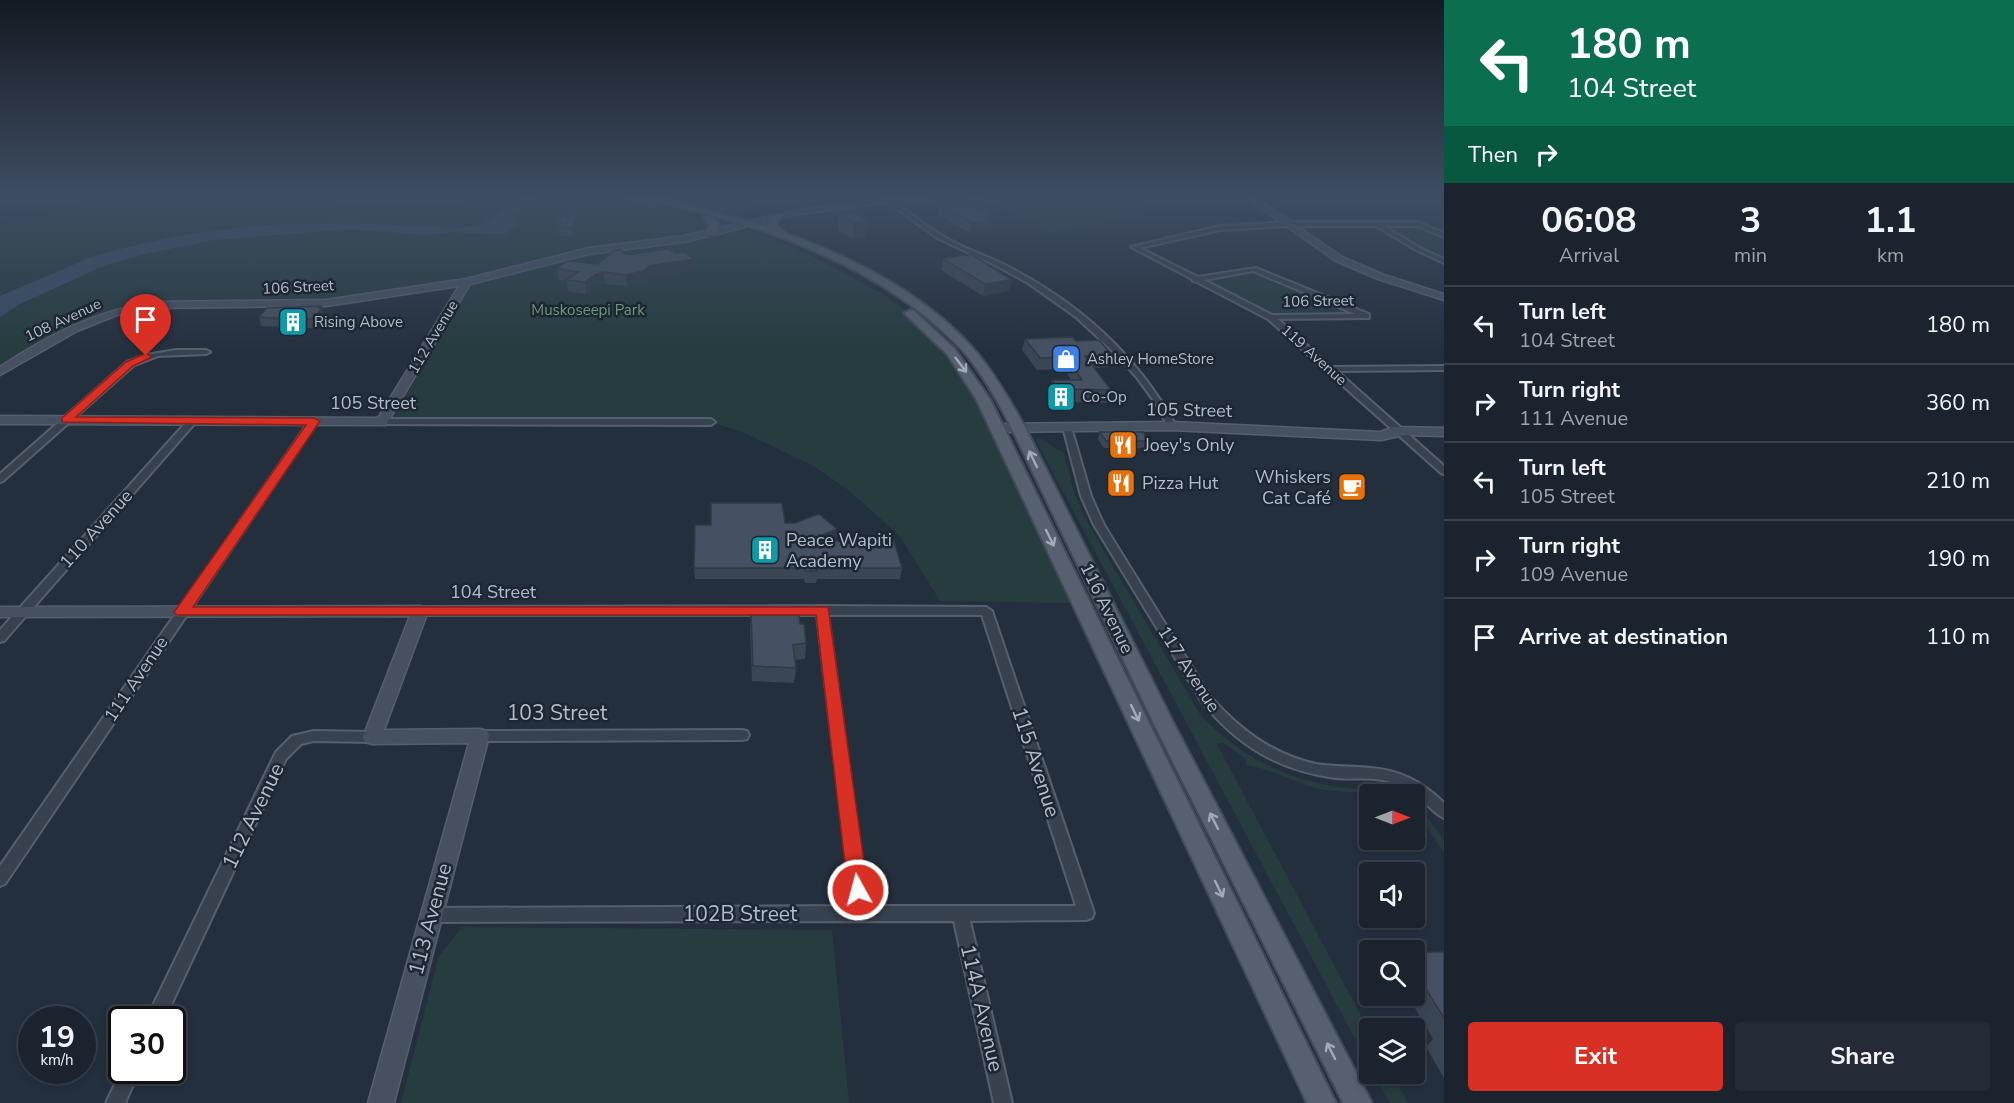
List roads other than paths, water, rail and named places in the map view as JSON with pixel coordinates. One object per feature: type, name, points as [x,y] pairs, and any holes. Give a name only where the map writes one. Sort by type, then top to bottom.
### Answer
[{"type":"main road","name":"116 Avenue","points":[[795,248],[835,267],[881,293],[911,314],[938,338],[962,366],[983,399],[1322,1103]]},
{"type":"main road","name":"116 Avenue","points":[[810,248],[869,275],[932,316],[975,358],[993,382],[1018,427],[1164,724],[1358,1103]]},
{"type":"street","name":"106 Street","points":[[143,306],[310,304],[466,282],[589,251],[611,248]]},
{"type":"street","points":[[965,248],[1007,268],[1080,315],[1134,367],[1163,408],[1172,426]]},
{"type":"street","name":"119 Avenue","points":[[1137,248],[1271,317],[1444,471]]},
{"type":"street","points":[[1323,248],[1339,259],[1381,277],[1444,297]]},
{"type":"street","points":[[1417,248],[1444,261]]},
{"type":"street","name":"106 Street","points":[[1195,280],[1254,269],[1366,316],[1271,317]]},
{"type":"street","name":"112 Avenue","points":[[382,422],[466,282]]},
{"type":"street","name":"108 Avenue","points":[[0,372],[27,353],[87,322],[143,306]]},
{"type":"street","points":[[0,479],[130,364],[146,356],[162,352],[206,352]]},
{"type":"street","points":[[1329,369],[1444,368]]},
{"type":"street","name":"105 Street","points":[[0,420],[711,422]]},
{"type":"street","name":"110 Avenue","points":[[0,638],[192,421]]},
{"type":"street","name":"111 Avenue","points":[[0,879],[314,421]]},
{"type":"street","name":"105 Street","points":[[997,428],[1172,426],[1381,436],[1401,432],[1444,432]]},
{"type":"street","name":"117 Avenue","points":[[1068,427],[1086,496],[1100,525],[1206,699],[1227,724],[1258,748],[1292,763],[1337,772],[1380,774],[1396,779],[1423,793],[1444,812]]},
{"type":"street","points":[[822,610],[861,914]]},
{"type":"street","points":[[372,737],[420,611]]},
{"type":"street","name":"104 Street","points":[[0,612],[986,611]]},
{"type":"street","name":"115 Avenue","points":[[986,611],[1086,913]]},
{"type":"street","name":"103 Street","points":[[372,737],[742,735]]},
{"type":"street","name":"112 Avenue","points":[[161,1006],[281,756],[297,740],[314,736],[372,737]]},
{"type":"street","name":"113 Avenue","points":[[381,1103],[480,736]]},
{"type":"street","name":"114A Avenue","points":[[960,913],[1003,1103]]},
{"type":"street","name":"102B Street","points":[[431,915],[1086,913]]},
{"type":"street","points":[[115,1103],[124,1084]]},
{"type":"water","points":[[122,248],[172,248],[101,267],[18,305],[0,317],[0,296],[94,256]]},
{"type":"place","name":"Rising Above","points":[[293,322]]},
{"type":"place","name":"Ashley HomeStore","points":[[1066,359]]},
{"type":"place","name":"Co-Op","points":[[1061,397]]},
{"type":"place","name":"Joey's Only","points":[[1123,445]]},
{"type":"place","name":"Pizza Hut","points":[[1121,483]]},
{"type":"place","name":"Whiskers Cat Café","points":[[1352,487]]},
{"type":"place","name":"Peace Wapiti Academy","points":[[765,550]]},
{"type":"park label","name":"Muskoseepi Park","points":[[588,310]]}]
